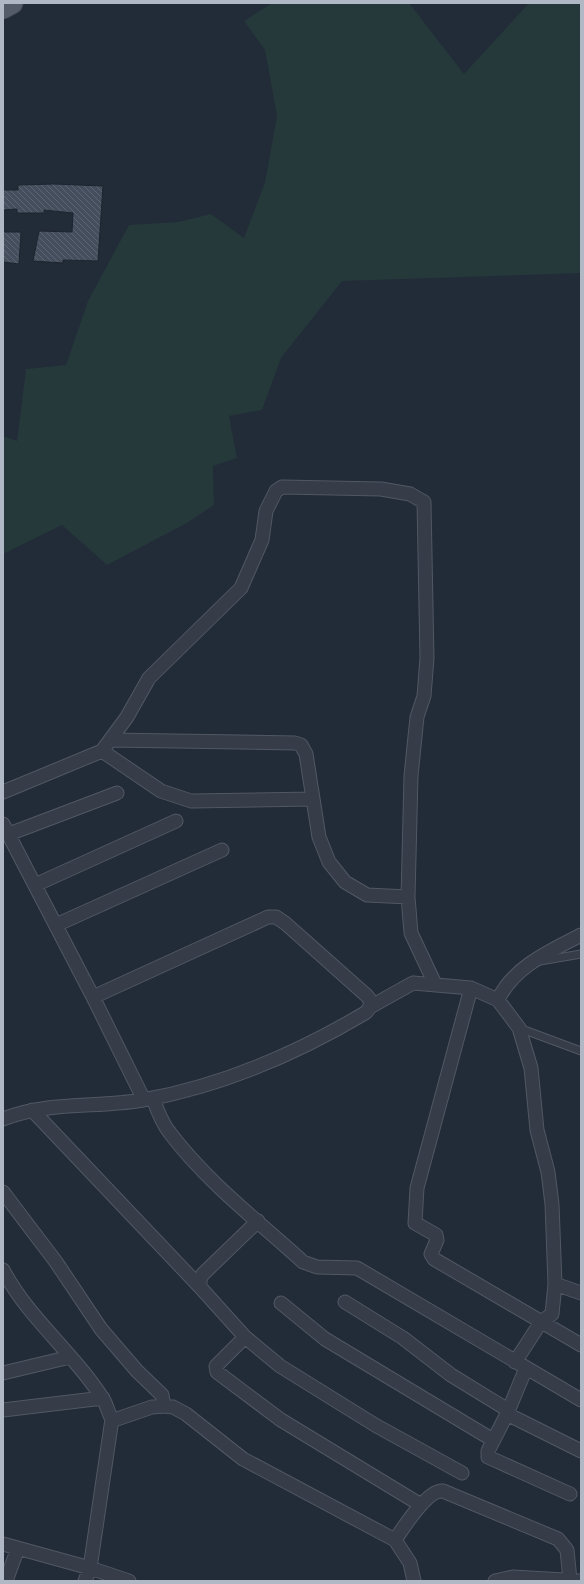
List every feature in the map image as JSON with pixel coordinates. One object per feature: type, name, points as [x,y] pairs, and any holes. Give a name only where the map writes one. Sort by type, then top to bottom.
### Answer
[{"type":"main road","points":[[3,8],[12,3]]},
{"type":"street","points":[[106,745],[127,717],[149,678],[241,588],[262,540],[266,511],[276,491],[282,487],[374,489],[410,494],[424,502],[427,658],[424,696],[417,717],[411,776],[408,896],[411,932],[435,984]]},
{"type":"street","points":[[3,792],[106,745],[295,743],[301,745],[306,754],[319,837],[329,862],[345,882],[367,895],[408,896]]},
{"type":"street","points":[[106,745],[160,791],[191,801],[313,799]]},
{"type":"street","points":[[117,792],[6,829],[93,997],[148,1099],[169,1133],[198,1166],[309,1265],[357,1268],[581,1400]]},
{"type":"street","points":[[35,885],[176,821]]},
{"type":"street","points":[[56,925],[222,850]]},
{"type":"street","points":[[93,997],[268,917],[276,918],[285,923],[369,998],[370,1007]]},
{"type":"street","points":[[498,1000],[511,979],[535,961],[581,935]]},
{"type":"street","points":[[3,1119],[32,1110],[148,1099],[192,1089],[242,1074],[322,1039],[365,1013],[370,1007],[406,985],[418,983],[471,988],[498,1000],[519,1028],[531,1068],[537,1130],[550,1184],[555,1284],[552,1314],[541,1322],[520,1365],[508,1412],[488,1451],[488,1457],[570,1494]]},
{"type":"street","points":[[471,988],[417,1188],[415,1223],[436,1235],[436,1240],[431,1254],[434,1259],[581,1344]]},
{"type":"street","points":[[32,1110],[200,1287],[245,1338],[280,1366],[362,1417],[462,1473]]},
{"type":"street","points":[[3,1192],[56,1262],[101,1329],[137,1371],[162,1395],[164,1406]]},
{"type":"street","points":[[200,1287],[200,1279],[203,1274],[258,1221]]},
{"type":"street","points":[[3,1270],[17,1294],[35,1318],[70,1357],[103,1398],[112,1419],[90,1568],[85,1581]]},
{"type":"street","points":[[555,1284],[581,1293]]},
{"type":"street","points":[[345,1302],[403,1338],[451,1375],[508,1412],[581,1451]]},
{"type":"street","points":[[281,1303],[325,1339],[493,1440]]},
{"type":"street","points":[[245,1338],[216,1366],[217,1372],[281,1420],[421,1505]]},
{"type":"street","points":[[3,1373],[70,1357]]},
{"type":"street","points":[[3,1410],[103,1398]]},
{"type":"street","points":[[112,1419],[117,1419],[152,1407],[164,1406],[186,1414],[243,1459],[395,1540],[410,1563],[414,1581]]},
{"type":"street","points":[[395,1540],[421,1505],[435,1492],[443,1491],[558,1539],[567,1550],[575,1580],[514,1577],[495,1581]]},
{"type":"street","points":[[3,1544],[90,1568],[129,1581]]},
{"type":"street","points":[[6,1581],[18,1548]]},
{"type":"lane","points":[[535,961],[581,954]]},
{"type":"lane","points":[[519,1028],[581,1051]]},
{"type":"shaded area","points":[[272,3],[409,3],[464,74],[529,3],[581,3],[581,273],[342,281],[281,358],[262,410],[229,416],[237,458],[213,466],[214,505],[187,523],[107,565],[62,525],[3,554],[3,436],[17,441],[26,369],[66,365],[88,301],[129,225],[178,222],[211,214],[244,238],[265,182],[277,116],[265,50],[244,21]]},
{"type":"building","points":[[54,184],[103,186],[98,261],[63,260],[63,263],[33,261],[39,231],[72,232],[73,213],[44,210],[44,213],[17,213],[17,209],[3,210],[3,190],[18,190],[18,185]]},
{"type":"building","points":[[3,232],[21,232],[19,264],[3,262]]}]
